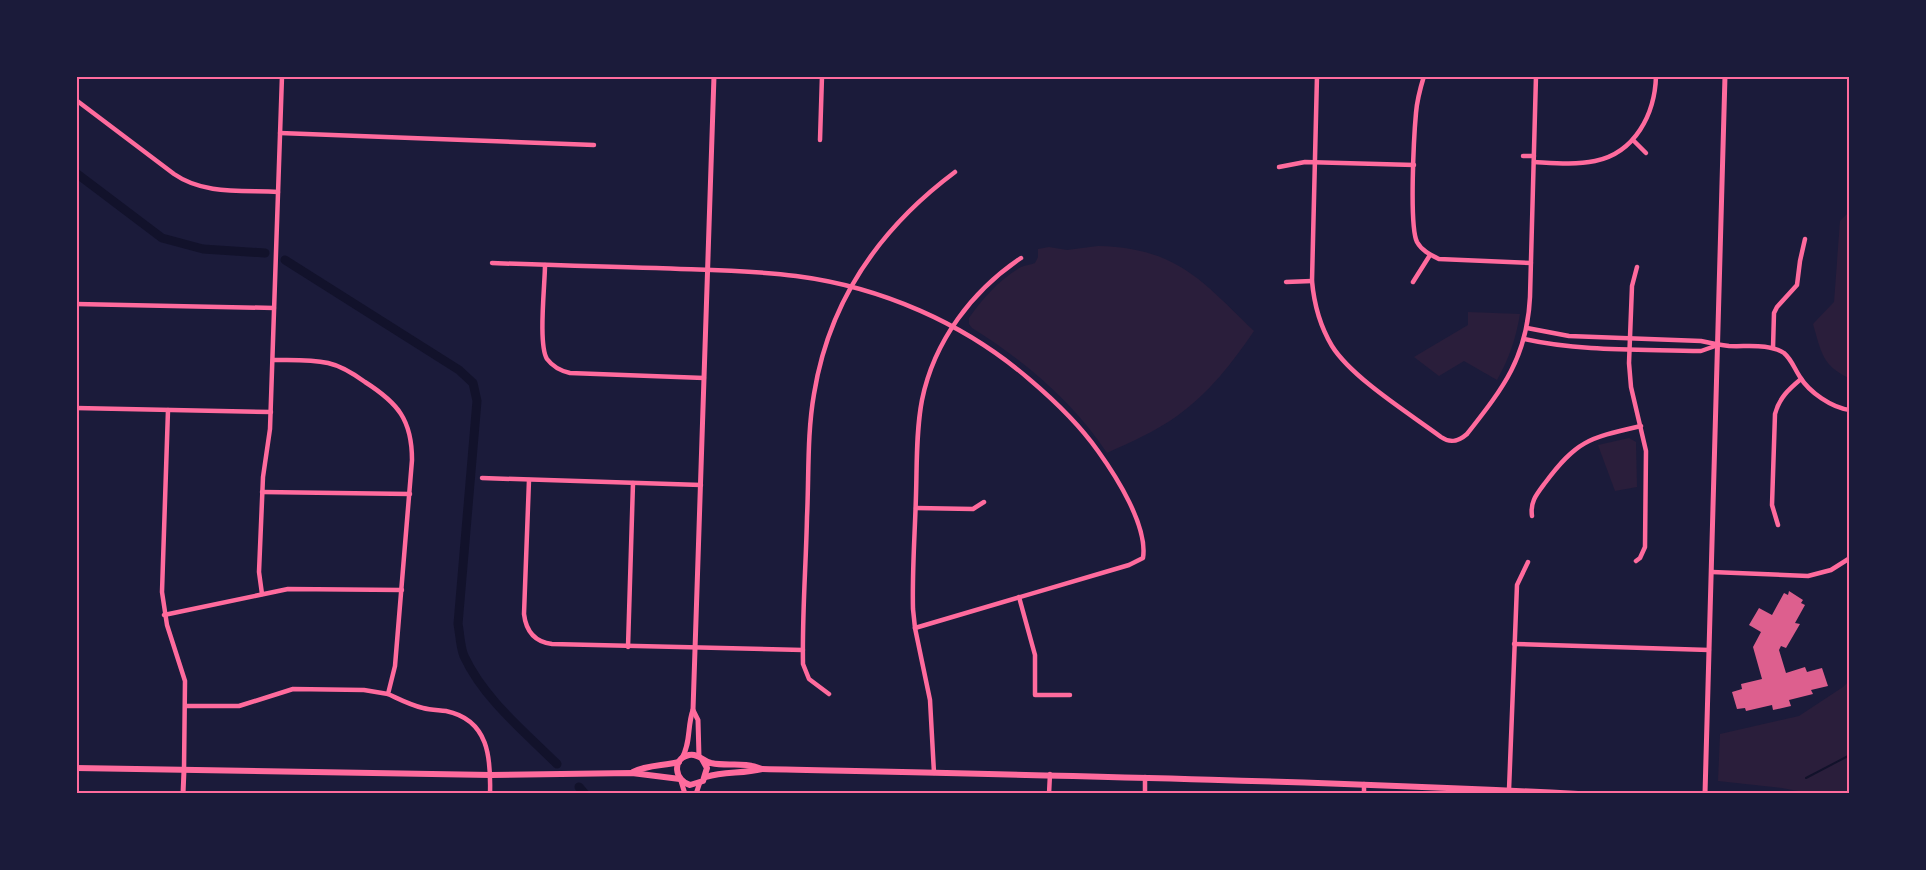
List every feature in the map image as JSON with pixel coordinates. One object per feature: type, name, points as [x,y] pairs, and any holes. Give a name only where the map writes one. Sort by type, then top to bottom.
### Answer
[{"type":"main road","points":[[632,773],[643,767],[680,760],[692,755],[712,763],[749,764],[762,770]]},
{"type":"main road","points":[[701,758],[707,768],[703,780]]},
{"type":"main road","points":[[680,760],[677,772],[681,780]]},
{"type":"main road","points":[[76,768],[490,775],[632,773],[681,780],[690,785],[716,773],[745,774],[762,770],[1050,774],[1364,784],[1578,794]]},
{"type":"street","points":[[262,594],[259,572],[262,492],[271,412],[282,76]]},
{"type":"street","points":[[680,760],[688,747],[689,720],[693,710],[714,76]]},
{"type":"street","points":[[820,140],[822,76]]},
{"type":"street","points":[[1317,76],[1312,281],[1316,309],[1333,348],[1350,368],[1441,438],[1452,442],[1467,434],[1498,393],[1517,361],[1527,328],[1536,76]]},
{"type":"street","points":[[1424,76],[1416,114],[1414,165],[1414,232],[1418,243],[1430,255],[1449,261],[1531,263]]},
{"type":"street","points":[[1534,162],[1598,161],[1615,153],[1633,140],[1644,125],[1651,110],[1656,76]]},
{"type":"street","points":[[1705,794],[1725,76]]},
{"type":"street","points":[[76,100],[174,174],[191,184],[217,189],[278,192]]},
{"type":"street","points":[[280,133],[594,145]]},
{"type":"street","points":[[1633,140],[1646,153]]},
{"type":"street","points":[[1523,156],[1534,156]]},
{"type":"street","points":[[1279,167],[1315,162],[1414,165]]},
{"type":"street","points":[[829,694],[809,679],[803,664],[810,434],[814,396],[828,336],[851,286],[888,232],[921,198],[954,172]]},
{"type":"street","points":[[1773,348],[1774,313],[1797,285],[1805,239]]},
{"type":"street","points":[[1413,282],[1430,255]]},
{"type":"street","points":[[934,773],[930,700],[915,628],[913,602],[918,438],[922,400],[933,363],[953,326],[986,284],[1021,258]]},
{"type":"street","points":[[492,263],[707,270],[798,276],[851,286],[904,304],[953,326],[1018,369],[1054,401],[1105,461],[1131,506],[1143,539],[1143,558],[1129,565],[915,628]]},
{"type":"street","points":[[545,265],[543,344],[546,357],[562,371],[704,378]]},
{"type":"street","points":[[1636,561],[1645,547],[1647,464],[1629,375],[1632,286],[1638,267]]},
{"type":"street","points":[[1286,282],[1312,281]]},
{"type":"street","points":[[76,304],[274,308]]},
{"type":"street","points":[[1527,328],[1569,336],[1701,341],[1718,345],[1773,348],[1789,358],[1801,379],[1818,395],[1834,406],[1850,410]]},
{"type":"street","points":[[1524,339],[1566,347],[1630,349],[1701,351],[1718,345]]},
{"type":"street","points":[[273,360],[312,361],[339,366],[377,389],[394,403],[411,435],[412,460],[402,590],[394,672],[388,694]]},
{"type":"street","points":[[1778,525],[1772,505],[1775,414],[1783,396],[1801,379]]},
{"type":"street","points":[[76,408],[271,412]]},
{"type":"street","points":[[168,410],[161,580],[164,615],[185,681],[183,794]]},
{"type":"street","points":[[1532,516],[1532,500],[1556,468],[1574,449],[1596,437],[1641,426]]},
{"type":"street","points":[[482,478],[701,485]]},
{"type":"street","points":[[529,480],[524,614],[526,627],[545,643],[803,650]]},
{"type":"street","points":[[628,647],[633,483]]},
{"type":"street","points":[[262,492],[410,494]]},
{"type":"street","points":[[916,508],[973,509],[984,502]]},
{"type":"street","points":[[1712,572],[1808,576],[1831,570],[1850,558]]},
{"type":"street","points":[[1509,790],[1517,585],[1528,562]]},
{"type":"street","points":[[164,615],[297,588],[402,590]]},
{"type":"street","points":[[1019,597],[1035,655],[1035,694],[1070,695]]},
{"type":"street","points":[[1514,644],[1709,650]]},
{"type":"street","points":[[186,706],[239,706],[293,689],[364,690],[388,694],[421,708],[447,711],[466,720],[479,732],[488,746],[490,794]]},
{"type":"street","points":[[693,710],[698,720],[701,758]]},
{"type":"street","points":[[1049,794],[1050,774]]},
{"type":"street","points":[[1145,777],[1145,794]]},
{"type":"street","points":[[681,780],[685,794]]},
{"type":"street","points":[[696,794],[703,780]]},
{"type":"street","points":[[1364,784],[1364,794]]},
{"type":"shaded area","points":[[1849,212],[1849,378],[1833,368],[1824,357],[1813,324],[1834,302],[1840,221]]},
{"type":"shaded area","points":[[1098,246],[1125,248],[1168,260],[1202,282],[1254,331],[1219,377],[1189,407],[1161,427],[1107,453],[1094,434],[1047,384],[1011,354],[969,324],[969,318],[974,311],[999,283],[1021,267],[1035,263],[1038,249],[1049,247],[1067,250]]},
{"type":"shaded area","points":[[1468,312],[1520,314],[1512,348],[1497,380],[1464,361],[1439,376],[1414,357],[1468,325]]},
{"type":"shaded area","points":[[1629,438],[1636,442],[1637,487],[1615,491],[1598,445]]},
{"type":"shaded area","points":[[1849,681],[1849,793],[1808,793],[1718,781],[1720,734],[1799,716]]},
{"type":"building","points":[[1789,591],[1803,600],[1801,603],[1805,605],[1795,623],[1800,624],[1786,648],[1781,646],[1779,650],[1786,673],[1805,667],[1807,672],[1822,668],[1828,686],[1811,690],[1813,694],[1789,700],[1791,706],[1773,710],[1772,705],[1746,711],[1745,708],[1737,709],[1732,692],[1742,689],[1741,684],[1762,679],[1753,647],[1761,632],[1749,625],[1759,608],[1772,615],[1784,593],[1788,595]]},
{"type":"waterway","points":[[76,173],[162,238],[203,249],[265,253]]},
{"type":"waterway","points":[[285,260],[459,370],[473,383],[477,401],[458,624],[462,648],[472,672],[482,686],[518,727],[557,764]]},
{"type":"waterway","points":[[1806,778],[1850,755]]},
{"type":"waterway","points":[[579,787],[585,794]]}]
